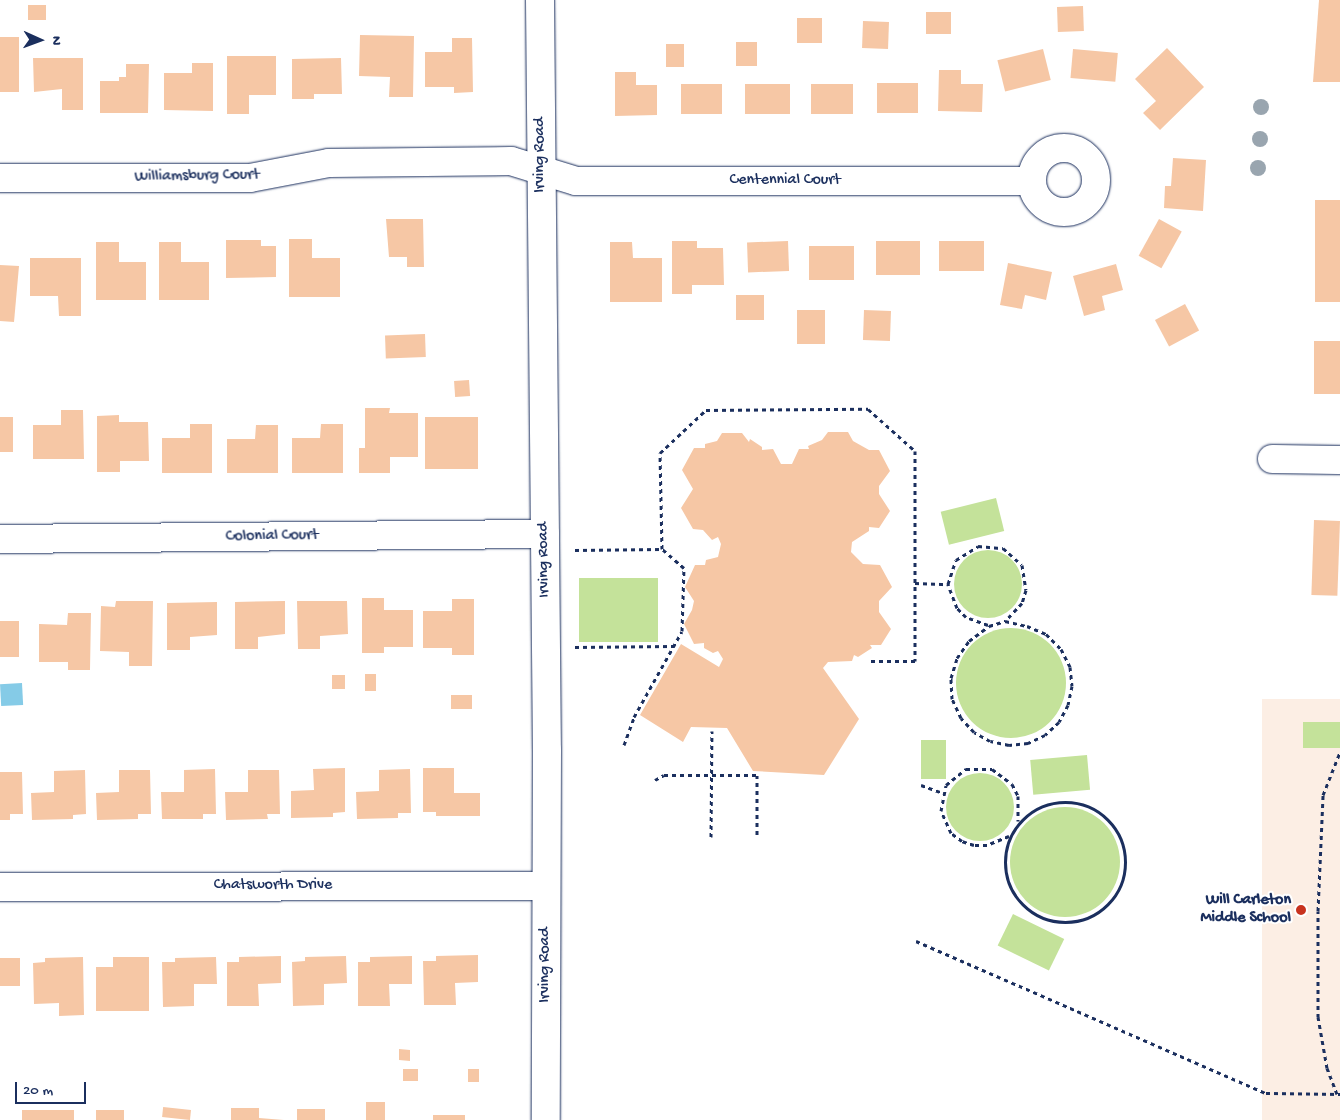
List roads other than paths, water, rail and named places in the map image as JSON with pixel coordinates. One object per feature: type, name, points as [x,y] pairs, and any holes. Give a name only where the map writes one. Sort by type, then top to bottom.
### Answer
[{"type":"street","name":"Irving Road","points":[[540,0],[546,1120]]},
{"type":"street","name":"Williamsburg Court","points":[[0,178],[250,178],[329,163],[355,162],[511,161],[541,170]]},
{"type":"street","name":"Centennial Court","points":[[541,170],[576,181],[1031,181]]},
{"type":"street","points":[[1272,459],[1340,460]]},
{"type":"street","name":"Colonial Court","points":[[0,539],[544,534]]},
{"type":"street","name":"Chatsworth Drive","points":[[0,887],[546,886]]},
{"type":"water","points":[[22,683],[23,705],[1,706],[0,684]]},
{"type":"place","name":"Will Carleton Middle School","points":[[1301,910]]}]
